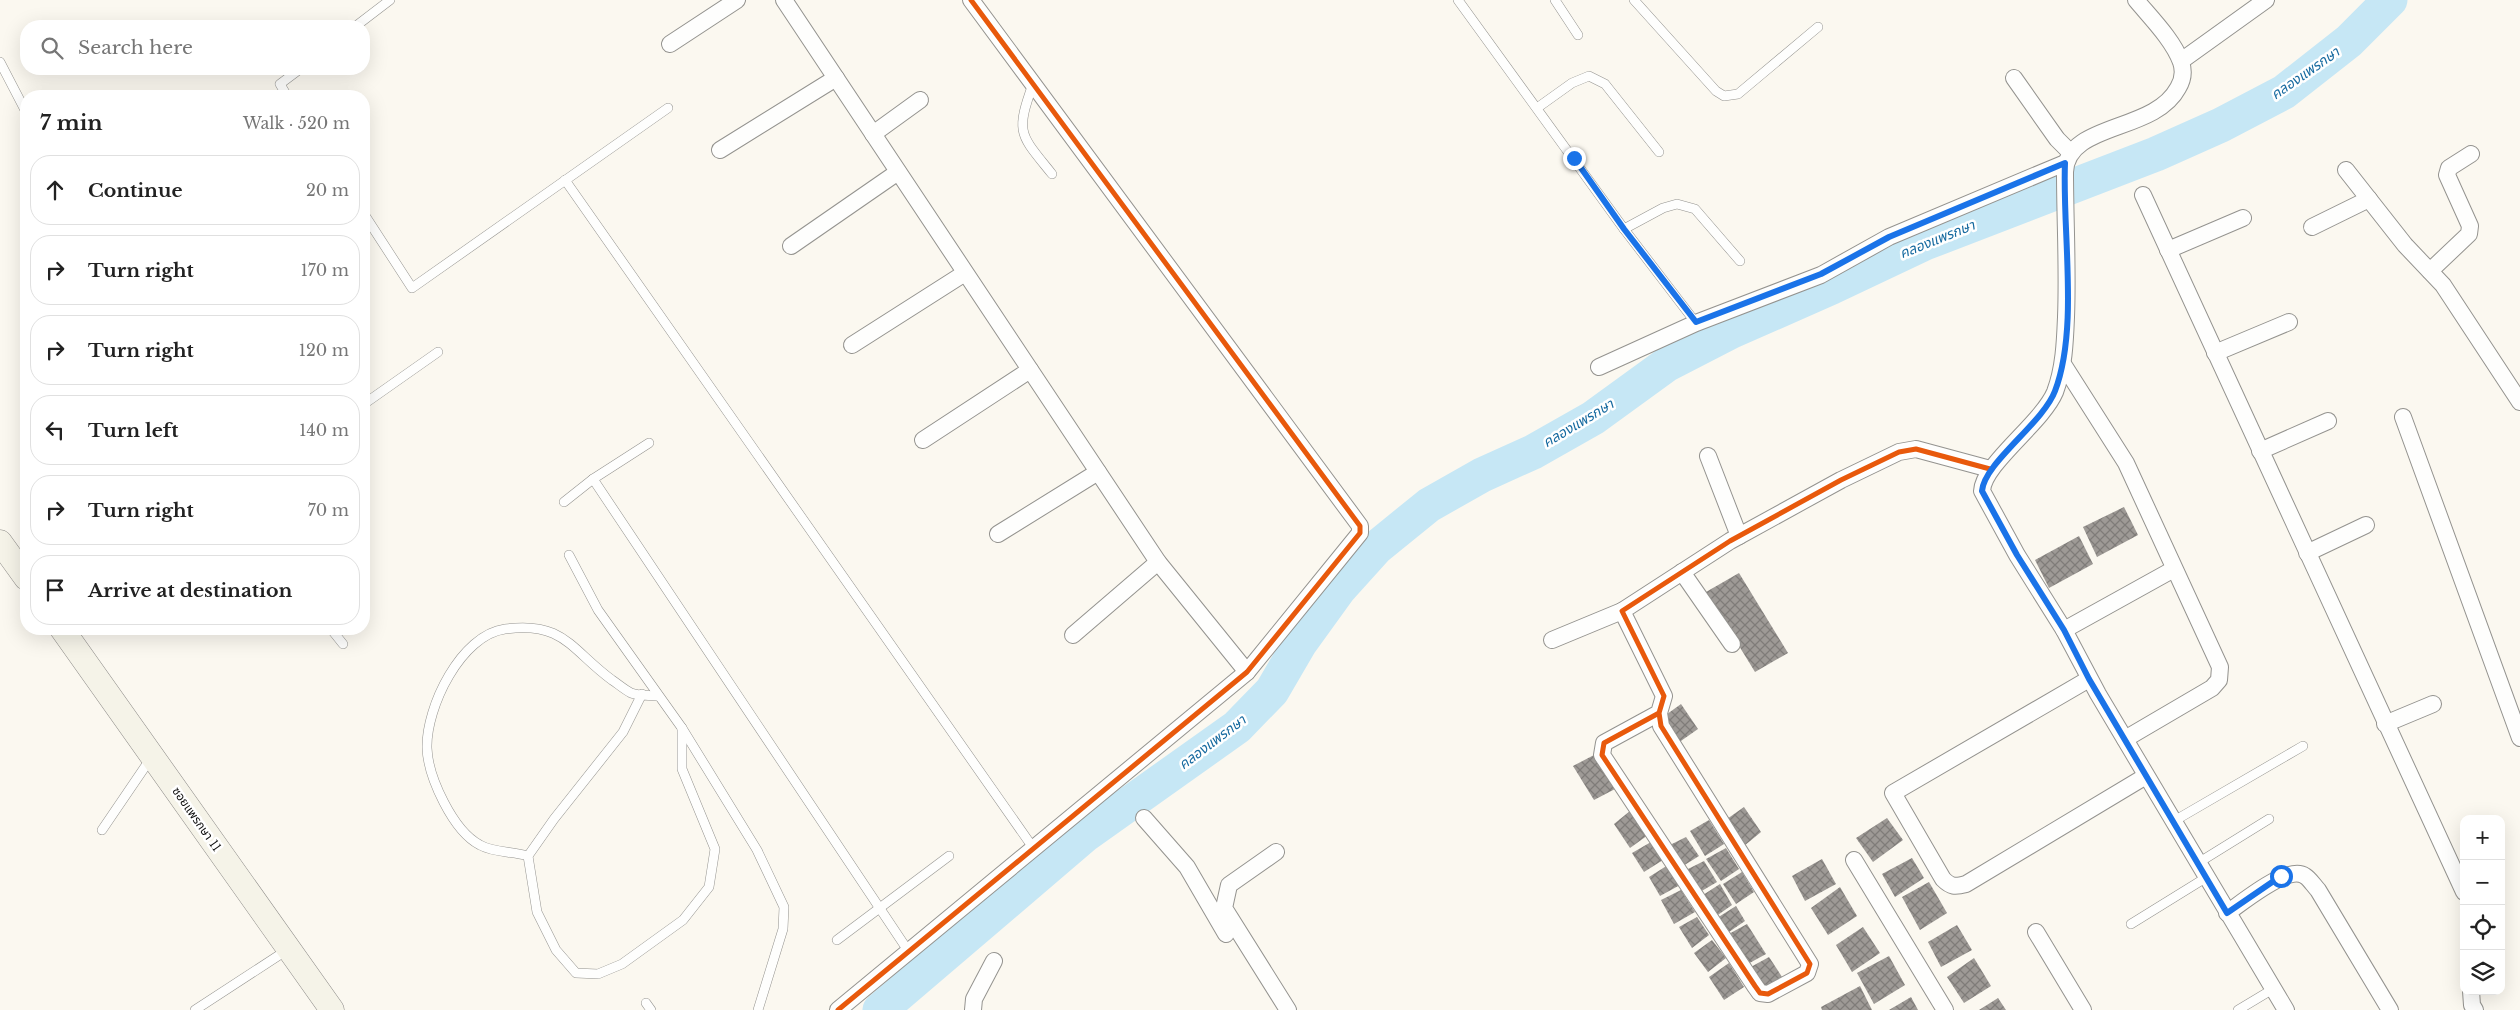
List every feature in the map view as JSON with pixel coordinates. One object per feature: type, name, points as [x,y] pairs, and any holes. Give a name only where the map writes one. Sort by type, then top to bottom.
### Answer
[{"type":"street","points":[[670,44],[737,0]]},
{"type":"street","points":[[784,0],[1158,562],[1247,672]]},
{"type":"street","points":[[1599,367],[1696,322],[1821,274],[1889,237],[2067,163],[2091,138],[2140,119],[2170,102],[2181,83],[2183,71],[2181,61],[2172,46],[2136,0]]},
{"type":"street","points":[[2181,61],[2266,0]]},
{"type":"street","points":[[838,1010],[1247,672],[1360,533],[1360,526],[973,1]]},
{"type":"street","points":[[720,150],[836,78]]},
{"type":"street","points":[[2014,78],[2057,139],[2067,163],[2065,202],[2067,296],[2063,364],[2054,393],[2001,460],[1990,469],[1983,481],[1982,491],[2017,555],[2064,630],[2089,679],[2286,1010]]},
{"type":"street","points":[[874,134],[920,100]]},
{"type":"street","points":[[2430,271],[2469,234],[2470,226],[2447,175],[2449,168],[2471,154]]},
{"type":"street","points":[[2346,170],[2405,245],[2443,285],[2520,402]]},
{"type":"street","points":[[792,246],[898,172]]},
{"type":"street","points":[[2143,195],[2460,883]]},
{"type":"street","points":[[2312,227],[2369,199]]},
{"type":"street","points":[[2168,250],[2243,218]]},
{"type":"street","points":[[852,346],[965,273]]},
{"type":"street","points":[[2215,353],[2289,322]]},
{"type":"street","points":[[2063,364],[2126,463],[2220,667],[2221,674],[2212,688],[2125,740]]},
{"type":"street","points":[[923,440],[1030,370]]},
{"type":"street","points":[[2403,417],[2520,738]]},
{"type":"street","points":[[2260,451],[2328,422]]},
{"type":"street","points":[[1552,640],[1622,611],[1739,536],[1841,480],[1899,452],[1916,449],[1990,469]]},
{"type":"street","points":[[1708,456],[1739,536]]},
{"type":"street","points":[[998,534],[1098,472]]},
{"type":"street","points":[[2307,553],[2366,526]]},
{"type":"street","points":[[0,542],[20,570]]},
{"type":"street","points":[[1073,635],[1158,562]]},
{"type":"street","points":[[2064,630],[2174,569]]},
{"type":"street","points":[[1682,572],[1732,644]]},
{"type":"street","points":[[1622,611],[1664,696],[1659,720],[1669,740],[1810,964],[1807,973],[1768,994],[1760,993],[1755,986],[1602,755],[1604,743],[1659,713]]},
{"type":"street","name":"ซอยแพรกษา 11","points":[[66,635],[332,1010]]},
{"type":"street","points":[[2089,679],[1893,793],[1943,879],[1949,886],[1956,887],[1966,884],[2146,776]]},
{"type":"street","points":[[2385,724],[2433,704]]},
{"type":"street","points":[[1144,818],[1187,867],[1233,945],[1242,953],[1255,958]]},
{"type":"street","points":[[1276,852],[1233,881],[1224,898],[1224,908],[1288,1010]]},
{"type":"street","points":[[1854,860],[1945,1010]]},
{"type":"street","points":[[2227,913],[2281,876],[2296,873],[2304,875],[2318,890],[2390,1010]]},
{"type":"street","points":[[2036,932],[2083,1010]]},
{"type":"street","points":[[973,1010],[974,1000],[994,961]]},
{"type":"street","points":[[2471,995],[2472,1005],[2475,1010]]},
{"type":"lane","points":[[364,20],[390,0]]},
{"type":"lane","points":[[1458,0],[1624,229],[1696,322]]},
{"type":"lane","points":[[1555,0],[1578,35]]},
{"type":"lane","points":[[1634,0],[1716,91],[1724,96],[1738,94],[1818,27]]},
{"type":"lane","points":[[0,62],[20,100]]},
{"type":"lane","points":[[284,90],[280,84],[292,75]]},
{"type":"lane","points":[[1538,108],[1572,83],[1589,76],[1605,84],[1659,152]]},
{"type":"lane","points":[[1033,84],[1022,113],[1021,127],[1030,146],[1052,174]]},
{"type":"lane","points":[[370,223],[412,288],[668,108]]},
{"type":"lane","points":[[565,180],[1034,849]]},
{"type":"lane","points":[[1624,229],[1663,208],[1677,204],[1686,206],[1695,209],[1740,261]]},
{"type":"lane","points":[[370,400],[438,352]]},
{"type":"lane","points":[[564,502],[593,478],[649,443]]},
{"type":"lane","points":[[593,478],[908,952]]},
{"type":"lane","points":[[569,554],[598,610],[682,728],[756,850],[784,907],[783,929],[758,1010]]},
{"type":"lane","points":[[528,856],[513,851],[494,850],[479,845],[452,818],[434,780],[427,748],[430,727],[446,676],[480,638],[504,629],[545,628],[564,638],[596,668],[632,693],[658,696]]},
{"type":"lane","points":[[336,635],[343,644]]},
{"type":"lane","points":[[642,694],[623,732],[570,798],[528,856],[537,912],[556,950],[576,973],[598,974],[622,964],[683,920],[710,887],[715,849],[682,769],[682,728]]},
{"type":"lane","points":[[2174,821],[2303,746]]},
{"type":"lane","points":[[102,830],[152,756]]},
{"type":"lane","points":[[2131,924],[2269,820]]},
{"type":"lane","points":[[837,940],[948,856]]},
{"type":"lane","points":[[195,1010],[289,949]]},
{"type":"lane","points":[[2238,1010],[2273,989]]},
{"type":"building","points":[[2124,507],[2138,535],[2097,557],[2083,527]]},
{"type":"building","points":[[2079,536],[2093,564],[2049,588],[2035,560]]},
{"type":"building","points":[[1739,573],[1788,653],[1755,672],[1706,592]]},
{"type":"building","points":[[1681,704],[1698,729],[1678,743],[1663,717]]},
{"type":"building","points":[[1594,755],[1615,789],[1594,800],[1573,766]]},
{"type":"building","points":[[1744,807],[1761,832],[1744,846],[1727,819]]},
{"type":"building","points":[[1630,811],[1648,835],[1630,848],[1614,824]]},
{"type":"building","points":[[1887,818],[1903,840],[1873,862],[1856,838]]},
{"type":"building","points":[[1709,820],[1724,844],[1705,856],[1690,831]]},
{"type":"building","points":[[1686,837],[1699,856],[1683,866],[1670,845]]},
{"type":"building","points":[[1651,842],[1663,860],[1644,872],[1632,853]]},
{"type":"building","points":[[1726,848],[1739,869],[1721,881],[1706,859]]},
{"type":"building","points":[[1912,858],[1924,878],[1895,897],[1882,874]]},
{"type":"building","points":[[1822,859],[1836,884],[1805,901],[1792,876]]},
{"type":"building","points":[[1704,861],[1717,882],[1700,892],[1686,870]]},
{"type":"building","points":[[1668,865],[1680,885],[1660,896],[1649,877]]},
{"type":"building","points":[[1742,872],[1754,892],[1736,904],[1723,884]]},
{"type":"building","points":[[1929,882],[1947,913],[1920,930],[1902,897]]},
{"type":"building","points":[[1720,884],[1732,905],[1715,917],[1703,895]]},
{"type":"building","points":[[1840,887],[1857,916],[1828,935],[1811,908]]},
{"type":"building","points":[[1681,890],[1695,912],[1674,924],[1661,900]]},
{"type":"building","points":[[1736,906],[1745,921],[1726,934],[1717,918]]},
{"type":"building","points":[[1697,917],[1709,935],[1692,948],[1679,927]]},
{"type":"building","points":[[1747,924],[1766,954],[1746,965],[1727,935]]},
{"type":"building","points":[[1957,925],[1972,950],[1941,967],[1928,942]]},
{"type":"building","points":[[1863,927],[1880,953],[1852,972],[1836,945]]},
{"type":"building","points":[[1712,940],[1726,958],[1708,972],[1694,953]]},
{"type":"building","points":[[1889,956],[1905,985],[1874,1004],[1857,973]]},
{"type":"building","points":[[1769,957],[1784,980],[1765,990],[1749,968]]},
{"type":"building","points":[[1974,958],[1991,986],[1964,1003],[1947,977]]},
{"type":"building","points":[[1729,963],[1744,987],[1724,1000],[1709,977]]},
{"type":"building","points":[[1860,986],[1872,1010],[1822,1010],[1821,1007]]},
{"type":"building","points":[[1911,997],[1918,1010],[1889,1010]]},
{"type":"building","points":[[1998,998],[2006,1010],[1979,1010]]},
{"type":"waterway","name":"คลองแพรกษา","points":[[880,1010],[1085,835],[1237,727],[1272,691],[1300,643],[1339,589],[1376,548],[1429,505],[1482,475],[1533,452],[1593,418],[1666,365],[1732,331],[1925,243],[2156,154],[2221,125],[2284,92],[2349,41],[2390,0]]},
{"type":"cycle path","points":[[838,1010],[1247,672],[1360,533],[1360,526],[971,0]]},
{"type":"cycle path","points":[[1659,713],[1604,743],[1602,755],[1755,986],[1760,993],[1768,994],[1807,973],[1810,964],[1661,726],[1659,713],[1664,696],[1622,611],[1730,541],[1841,480],[1899,452],[1916,449],[1990,469]]},
{"type":"route","points":[[1574,158],[1624,229],[1696,322],[1821,274],[1889,237],[2065,163],[2067,296],[2063,364],[2054,393],[2025,432],[2001,460],[1990,469],[1983,481],[1982,491],[2017,555],[2064,630],[2089,679],[2227,913],[2281,876]]}]
